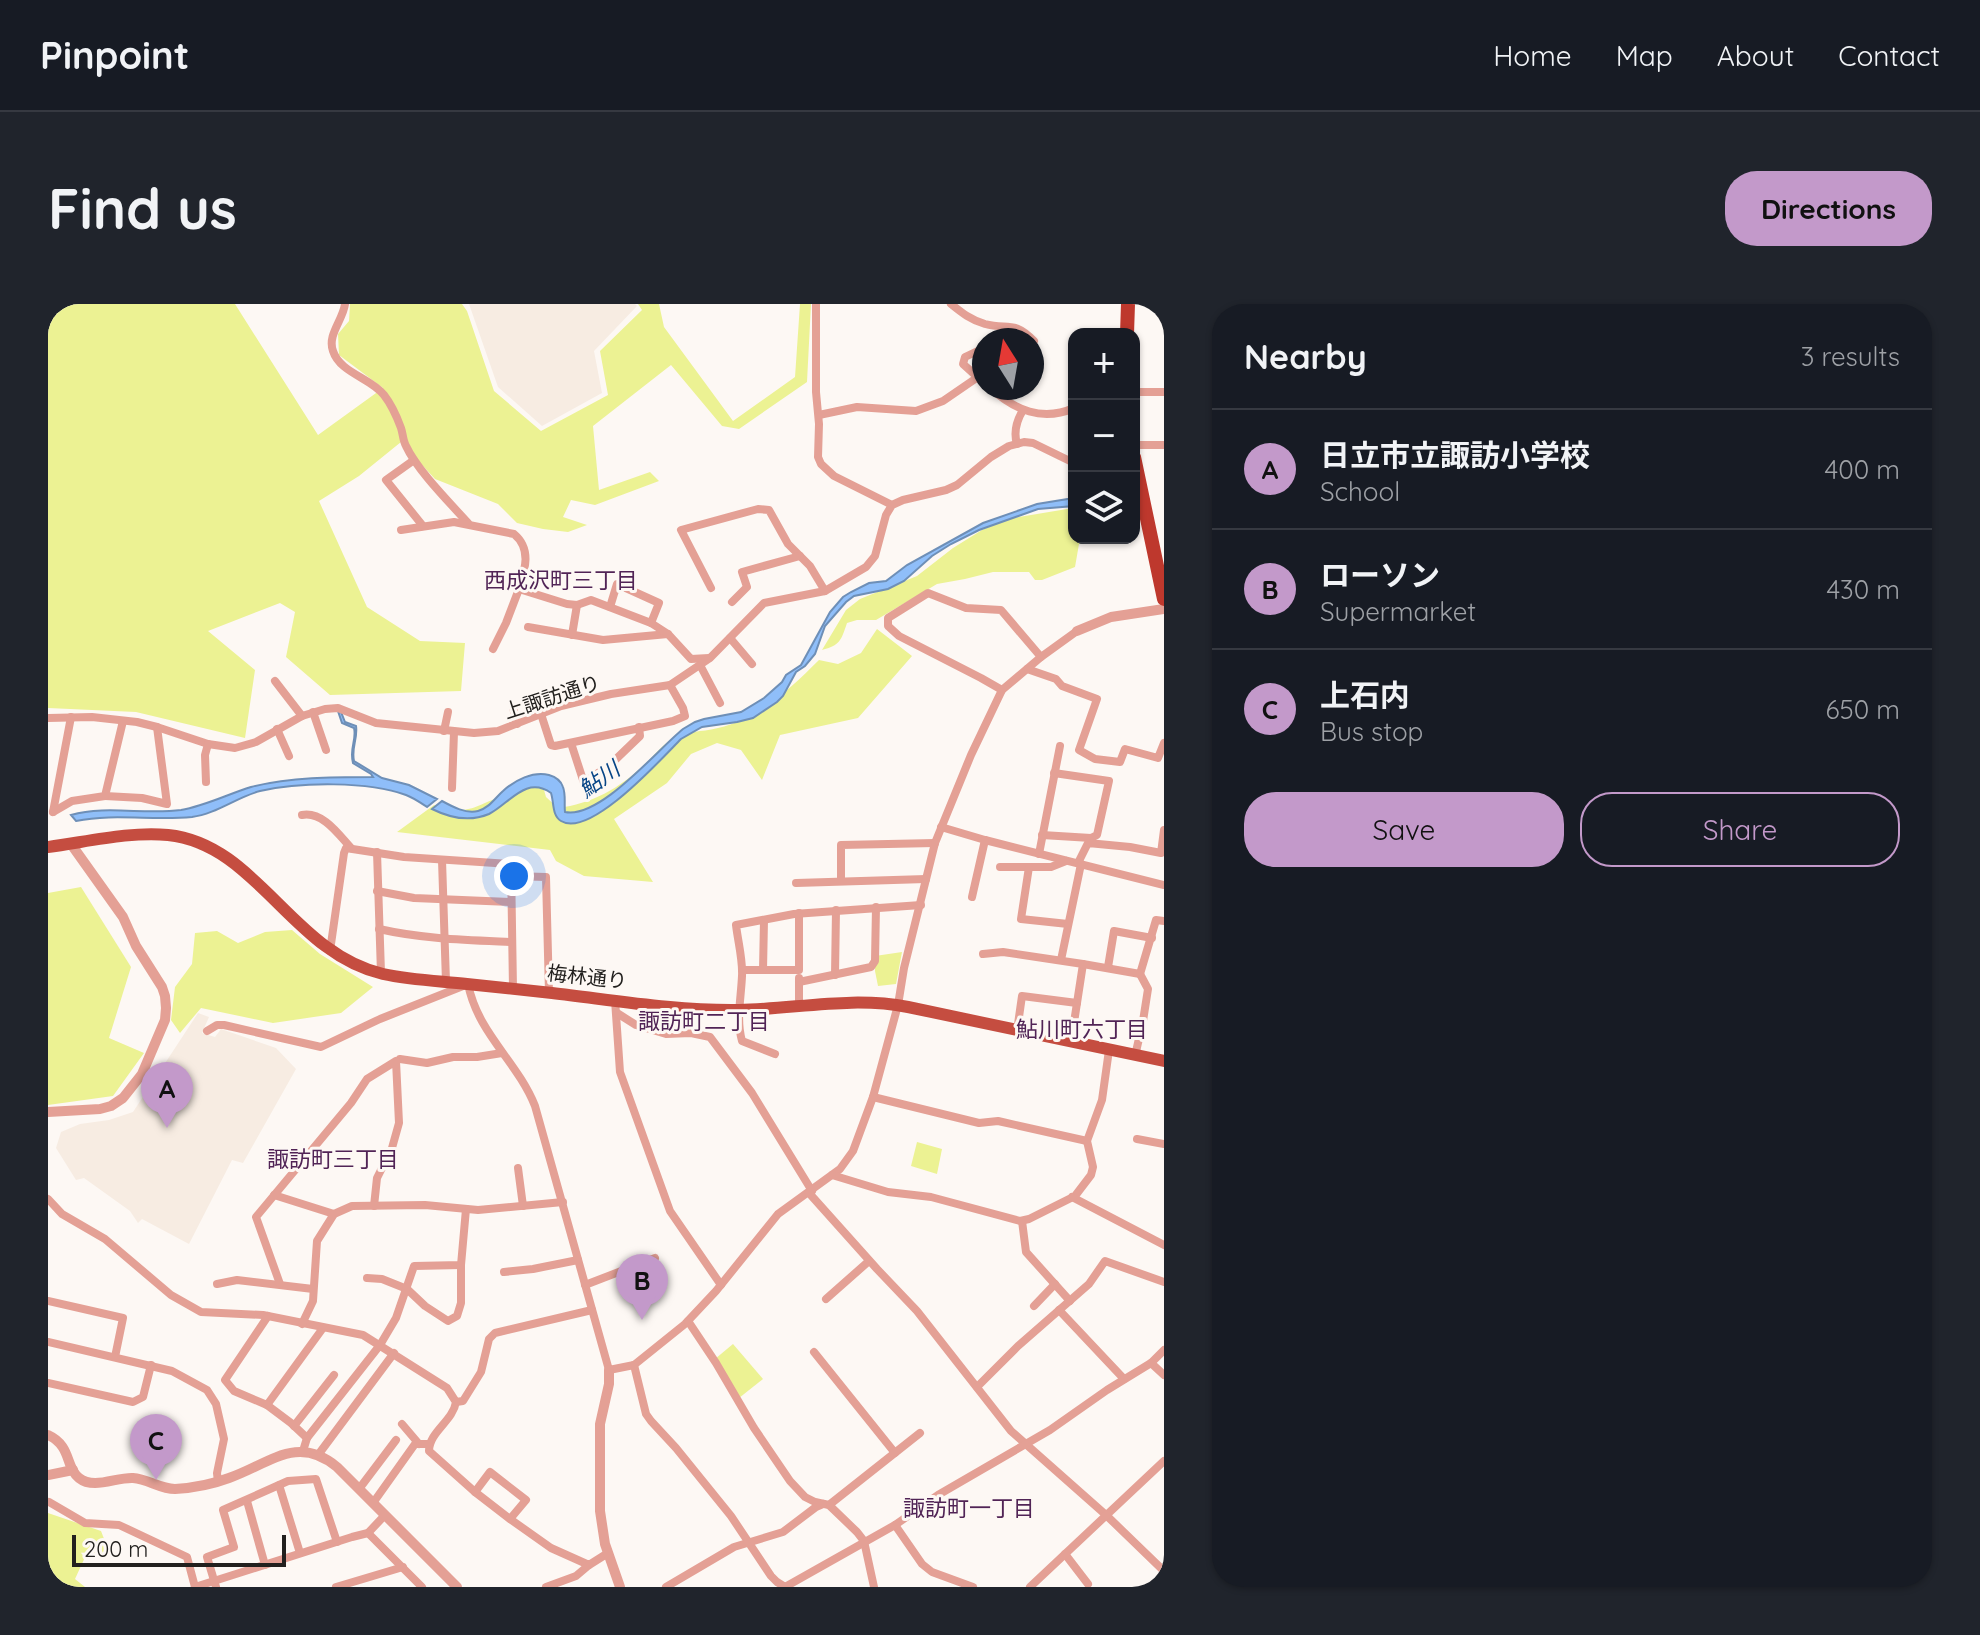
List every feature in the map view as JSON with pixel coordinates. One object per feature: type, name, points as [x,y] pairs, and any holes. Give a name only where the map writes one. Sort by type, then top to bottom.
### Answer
[{"type":"highway","points":[[1127,328],[1128,304]]},
{"type":"highway","points":[[1136,472],[1164,599]]},
{"type":"main road","name":"梅林通り","points":[[48,847],[149,834],[199,842],[237,865],[330,951],[381,973],[549,993],[616,1006],[739,1010],[856,1002],[898,1005],[1164,1061]]},
{"type":"street","points":[[345,304],[332,338],[332,350],[344,366],[379,389],[400,426],[414,460],[468,523]]},
{"type":"street","points":[[816,304],[817,446],[821,464],[834,476],[892,505],[957,485],[1001,450],[1024,442],[1038,445],[1068,460]]},
{"type":"street","points":[[951,304],[975,321],[1019,328]]},
{"type":"street","points":[[972,354],[965,357],[963,364],[972,372]]},
{"type":"street","points":[[819,415],[857,407],[916,411],[972,385]]},
{"type":"street","points":[[1140,392],[1164,392]]},
{"type":"street","points":[[1003,400],[1023,410],[1048,415],[1068,411]]},
{"type":"street","points":[[1017,444],[1015,430],[1023,410]]},
{"type":"street","points":[[1140,445],[1164,445]]},
{"type":"street","points":[[414,460],[386,480],[423,526]]},
{"type":"street","name":"上諏訪通り","points":[[48,718],[137,722],[208,744],[235,748],[267,736],[302,716],[338,708],[376,723],[485,734],[498,731],[561,706],[670,685],[710,658],[764,603],[825,591],[860,572],[871,562],[878,548],[886,515],[892,505]]},
{"type":"street","points":[[711,588],[681,530],[758,509],[769,510],[788,544],[810,566],[825,591]]},
{"type":"street","points":[[401,530],[454,522],[468,523],[514,534],[521,540],[526,567],[493,649]]},
{"type":"street","points":[[732,602],[747,587],[742,572],[800,556]]},
{"type":"street","points":[[610,607],[617,584],[659,603],[651,623]]},
{"type":"street","points":[[519,589],[567,604],[577,605],[591,600],[651,623],[668,634],[691,659],[710,658]]},
{"type":"street","points":[[1002,690],[899,636],[890,630],[888,618],[928,593],[966,608],[1001,610],[1041,657]]},
{"type":"street","points":[[572,635],[577,605]]},
{"type":"street","points":[[609,1370],[634,1365],[688,1321],[778,1214],[840,1169],[853,1151],[873,1097],[898,1005],[935,843],[1002,690],[1077,631],[1111,617],[1164,609]]},
{"type":"street","points":[[528,627],[603,640],[668,634]]},
{"type":"street","points":[[730,638],[752,664]]},
{"type":"street","points":[[700,665],[720,703]]},
{"type":"street","points":[[1027,669],[1097,699],[1079,750],[1095,759],[1120,762],[1125,749],[1158,758],[1164,743]]},
{"type":"street","points":[[275,681],[302,716]]},
{"type":"street","points":[[541,714],[551,745],[673,721],[685,716],[670,685]]},
{"type":"street","points":[[513,707],[517,724]]},
{"type":"street","points":[[313,712],[326,750]]},
{"type":"street","points":[[448,712],[452,788]]},
{"type":"street","points":[[51,812],[71,717]]},
{"type":"street","points":[[105,796],[123,721]]},
{"type":"street","points":[[51,812],[72,801],[105,796],[142,798],[167,804],[157,727]]},
{"type":"street","points":[[571,743],[584,783],[612,763],[640,736],[639,727]]},
{"type":"street","points":[[277,729],[289,756]]},
{"type":"street","points":[[206,782],[205,755],[208,744]]},
{"type":"street","points":[[1039,854],[1060,746]]},
{"type":"street","points":[[1054,773],[1109,781],[1097,835],[1089,841],[1079,864],[1061,960]]},
{"type":"street","points":[[302,815],[315,814],[322,818],[352,849]]},
{"type":"street","points":[[941,827],[1164,885]]},
{"type":"street","points":[[1042,835],[1162,854],[1164,830]]},
{"type":"street","points":[[972,897],[985,840]]},
{"type":"street","points":[[841,881],[841,845],[935,843]]},
{"type":"street","points":[[48,1112],[100,1109],[123,1098],[142,1074],[165,1020],[162,987],[136,946],[123,917],[71,844]]},
{"type":"street","points":[[330,951],[346,848],[404,857],[511,864],[513,989]]},
{"type":"street","points":[[377,852],[381,973]]},
{"type":"street","points":[[442,860],[446,982]]},
{"type":"street","points":[[1000,867],[1051,867],[1067,861]]},
{"type":"street","points":[[1029,867],[1021,919],[1068,924]]},
{"type":"street","points":[[511,876],[546,877],[549,993]]},
{"type":"street","points":[[796,883],[926,879]]},
{"type":"street","points":[[377,891],[414,898],[511,902]]},
{"type":"street","points":[[775,1054],[742,1041],[739,1010],[742,970],[736,925],[799,913],[921,905]]},
{"type":"street","points":[[799,982],[871,967],[875,961],[876,907]]},
{"type":"street","points":[[835,975],[836,910]]},
{"type":"street","points":[[799,913],[799,1006]]},
{"type":"street","points":[[763,970],[764,920]]},
{"type":"street","points":[[1135,1056],[1148,989],[1140,974],[1156,920],[1164,921]]},
{"type":"street","points":[[379,929],[410,936],[512,942]]},
{"type":"street","points":[[1108,967],[1114,931],[1152,938]]},
{"type":"street","points":[[983,954],[1003,952],[1140,974]]},
{"type":"street","points":[[1071,1042],[1083,964]]},
{"type":"street","points":[[742,970],[799,970]]},
{"type":"street","points":[[207,1031],[224,1025],[321,1047],[380,1019],[468,984],[479,1019],[535,1106],[609,1370],[599,1439],[601,1522],[620,1587]]},
{"type":"street","points":[[1017,1031],[1022,996],[1077,1003]]},
{"type":"street","points":[[616,1006],[636,1025],[666,1034],[691,1033],[710,1037],[752,1093],[810,1192],[917,1311],[997,1414],[1025,1444],[1164,1571]]},
{"type":"street","points":[[616,1006],[620,1072],[670,1211],[721,1285]]},
{"type":"street","points":[[832,1175],[888,1192],[931,1197],[1022,1221],[1029,1219],[1072,1197],[1091,1175],[1093,1167],[1087,1141],[1102,1100],[1109,1050]]},
{"type":"street","points":[[400,1059],[427,1063],[453,1057],[502,1053]]},
{"type":"street","points":[[280,1284],[256,1217],[351,1103],[367,1079],[396,1061],[399,1123],[392,1148],[377,1178],[374,1206]]},
{"type":"street","points":[[873,1097],[979,1123],[998,1121],[1087,1141]]},
{"type":"street","points":[[1137,1139],[1164,1144]]},
{"type":"street","points":[[518,1168],[523,1206]]},
{"type":"street","points":[[274,1195],[334,1214]]},
{"type":"street","points":[[1072,1197],[1164,1245]]},
{"type":"street","points":[[48,1199],[62,1214],[105,1239],[171,1295],[201,1312],[268,1316],[363,1335],[447,1388],[456,1402],[454,1412],[424,1444],[415,1444],[373,1503]]},
{"type":"street","points":[[302,1324],[313,1301],[317,1241],[334,1214],[352,1206],[425,1205],[478,1210],[563,1202]]},
{"type":"street","points":[[367,1278],[382,1279],[407,1289],[448,1321],[457,1316],[461,1303],[466,1209]]},
{"type":"street","points":[[1022,1221],[1026,1252],[1070,1301]]},
{"type":"street","points":[[585,1285],[655,1258]]},
{"type":"street","points":[[504,1272],[578,1260]]},
{"type":"street","points":[[826,1299],[869,1261]]},
{"type":"street","points":[[977,1387],[1018,1346],[1089,1284],[1105,1261],[1164,1282]]},
{"type":"street","points":[[303,1451],[307,1438],[380,1345],[396,1318],[414,1266],[461,1265]]},
{"type":"street","points":[[217,1284],[237,1280],[313,1289]]},
{"type":"street","points":[[1034,1306],[1055,1284]]},
{"type":"street","points":[[48,1301],[123,1318],[115,1357]]},
{"type":"street","points":[[456,1402],[463,1401],[481,1372],[489,1339],[495,1333],[592,1310]]},
{"type":"street","points":[[1059,1310],[1124,1379]]},
{"type":"street","points":[[268,1316],[225,1380],[234,1391],[267,1405],[307,1438]]},
{"type":"street","points":[[688,1321],[790,1481],[805,1497],[827,1504],[864,1541],[874,1587]]},
{"type":"street","points":[[267,1405],[323,1328]]},
{"type":"street","points":[[48,1342],[172,1371],[207,1390],[216,1404],[224,1439],[218,1482]]},
{"type":"street","points":[[634,1365],[646,1414],[749,1542],[771,1576],[785,1587],[895,1525],[922,1505],[1050,1430],[1151,1363],[1164,1350]]},
{"type":"street","points":[[814,1352],[895,1453]]},
{"type":"street","points":[[318,1455],[394,1353]]},
{"type":"street","points":[[1151,1363],[1164,1375]]},
{"type":"street","points":[[48,1383],[133,1402],[143,1397],[151,1365]]},
{"type":"street","points":[[294,1426],[334,1375]]},
{"type":"street","points":[[402,1424],[475,1492],[510,1519],[551,1548],[589,1565]]},
{"type":"street","points":[[666,1587],[717,1556],[783,1532],[816,1507],[827,1504],[920,1433]]},
{"type":"street","points":[[48,1435],[64,1449],[76,1476],[88,1482],[133,1478],[175,1489],[218,1482],[284,1453],[303,1451],[318,1455],[331,1462],[457,1587]]},
{"type":"street","points":[[359,1489],[396,1440]]},
{"type":"street","points":[[1030,1587],[1164,1461]]},
{"type":"street","points":[[48,1475],[73,1470]]},
{"type":"street","points":[[475,1492],[490,1472],[526,1500],[510,1519]]},
{"type":"street","points":[[215,1584],[207,1557],[234,1547],[223,1510],[288,1481],[316,1479],[337,1542]]},
{"type":"street","points":[[279,1485],[300,1553]]},
{"type":"street","points":[[247,1501],[265,1565]]},
{"type":"street","points":[[49,1502],[85,1523],[119,1525],[187,1557],[195,1587],[215,1584],[300,1553],[368,1533],[385,1515]]},
{"type":"street","points":[[895,1525],[922,1564],[932,1572],[973,1587]]},
{"type":"street","points":[[368,1533],[421,1587]]},
{"type":"street","points":[[546,1587],[576,1576],[608,1553]]},
{"type":"street","points":[[1065,1554],[1088,1584]]},
{"type":"street","points":[[336,1587],[403,1567]]},
{"type":"street","points":[[370,1577],[373,1587]]},
{"type":"shaded area","points":[[469,304],[637,306],[594,351],[602,393],[542,426],[498,387]]},
{"type":"shaded area","points":[[198,1013],[209,1017],[202,1033],[215,1037],[221,1029],[276,1048],[296,1069],[243,1163],[232,1160],[189,1244],[142,1219],[138,1223],[130,1211],[84,1178],[76,1180],[56,1148],[61,1132],[80,1124],[109,1120],[133,1112]]},
{"type":"green space","points":[[48,304],[235,304],[318,435],[383,388],[339,355],[338,334],[349,321],[350,304],[462,304],[494,391],[541,431],[608,395],[600,351],[642,310],[638,304],[659,304],[664,327],[733,421],[795,377],[800,304],[811,304],[807,382],[739,429],[722,426],[671,365],[593,426],[599,490],[650,472],[659,481],[595,505],[571,500],[563,517],[587,525],[568,532],[517,523],[498,504],[435,479],[401,442],[359,476],[319,501],[367,607],[420,641],[465,643],[461,691],[330,695],[286,657],[295,612],[280,603],[208,631],[255,670],[245,738],[136,712],[48,708]]},
{"type":"green space","points":[[1068,509],[1068,544],[1079,544],[1075,567],[1042,580],[1035,580],[1029,572],[993,572],[937,584],[876,620],[847,623],[839,641],[822,650],[846,610],[860,599],[917,576],[953,548],[1007,519]]},
{"type":"green space","points":[[877,629],[912,656],[858,718],[780,735],[762,780],[741,750],[717,743],[691,754],[667,783],[614,819],[653,882],[584,876],[556,861],[550,850],[397,832],[434,805],[455,810],[470,809],[542,783],[546,797],[558,808],[593,799],[625,781],[671,740],[733,723],[760,710],[785,692],[819,660],[838,664],[861,653]]},
{"type":"green space","points":[[81,887],[131,967],[109,1038],[144,1053],[113,1096],[48,1105],[48,893]]},
{"type":"green space","points":[[292,930],[320,954],[373,987],[341,1013],[273,1023],[201,1008],[180,1033],[171,1020],[175,987],[192,964],[195,933],[217,931],[238,943],[265,932]]},
{"type":"green space","points":[[902,952],[896,984],[878,986],[875,956]]},
{"type":"green space","points":[[917,1142],[942,1149],[937,1174],[911,1166]]},
{"type":"green space","points":[[733,1344],[763,1379],[739,1398],[715,1359]]},
{"type":"green space","points":[[48,1513],[101,1531],[110,1554],[86,1555],[75,1579],[85,1587],[48,1587]]},
{"type":"water","points":[[1068,499],[1068,506],[1038,509],[979,530],[932,556],[904,581],[888,589],[854,596],[825,626],[815,654],[796,672],[777,702],[753,718],[702,727],[681,739],[625,794],[589,818],[574,823],[561,821],[555,812],[551,793],[534,787],[518,793],[489,814],[475,818],[460,818],[432,809],[442,801],[464,811],[482,810],[519,780],[543,774],[560,781],[565,812],[594,805],[611,795],[683,729],[704,719],[741,712],[764,698],[786,675],[801,665],[830,612],[843,597],[869,583],[886,581],[907,565],[983,523],[1037,504]]},
{"type":"water","points":[[338,711],[345,722],[356,726],[354,761],[382,778],[409,785],[437,799],[427,807],[409,796],[390,790],[354,785],[314,785],[260,791],[210,813],[192,817],[76,821],[71,815],[98,811],[181,810],[251,787],[281,781],[373,777],[353,763],[352,753],[354,728],[342,723]]},
{"type":"place","name":"日立市立諏訪小学校","points":[[167,1128]]},
{"type":"place","name":"ローソン","points":[[642,1320]]},
{"type":"place","name":"上石内","points":[[156,1480]]},
{"type":"district","name":"西成沢町三丁目","points":[[561,580]]},
{"type":"district","name":"諏訪町二丁目","points":[[704,1021]]},
{"type":"district","name":"鮎川町六丁目","points":[[1082,1029]]},
{"type":"district","name":"諏訪町三丁目","points":[[333,1159]]},
{"type":"district","name":"諏訪町一丁目","points":[[969,1508]]},
{"type":"water label","name":"鮎川","points":[[599,779]]}]
